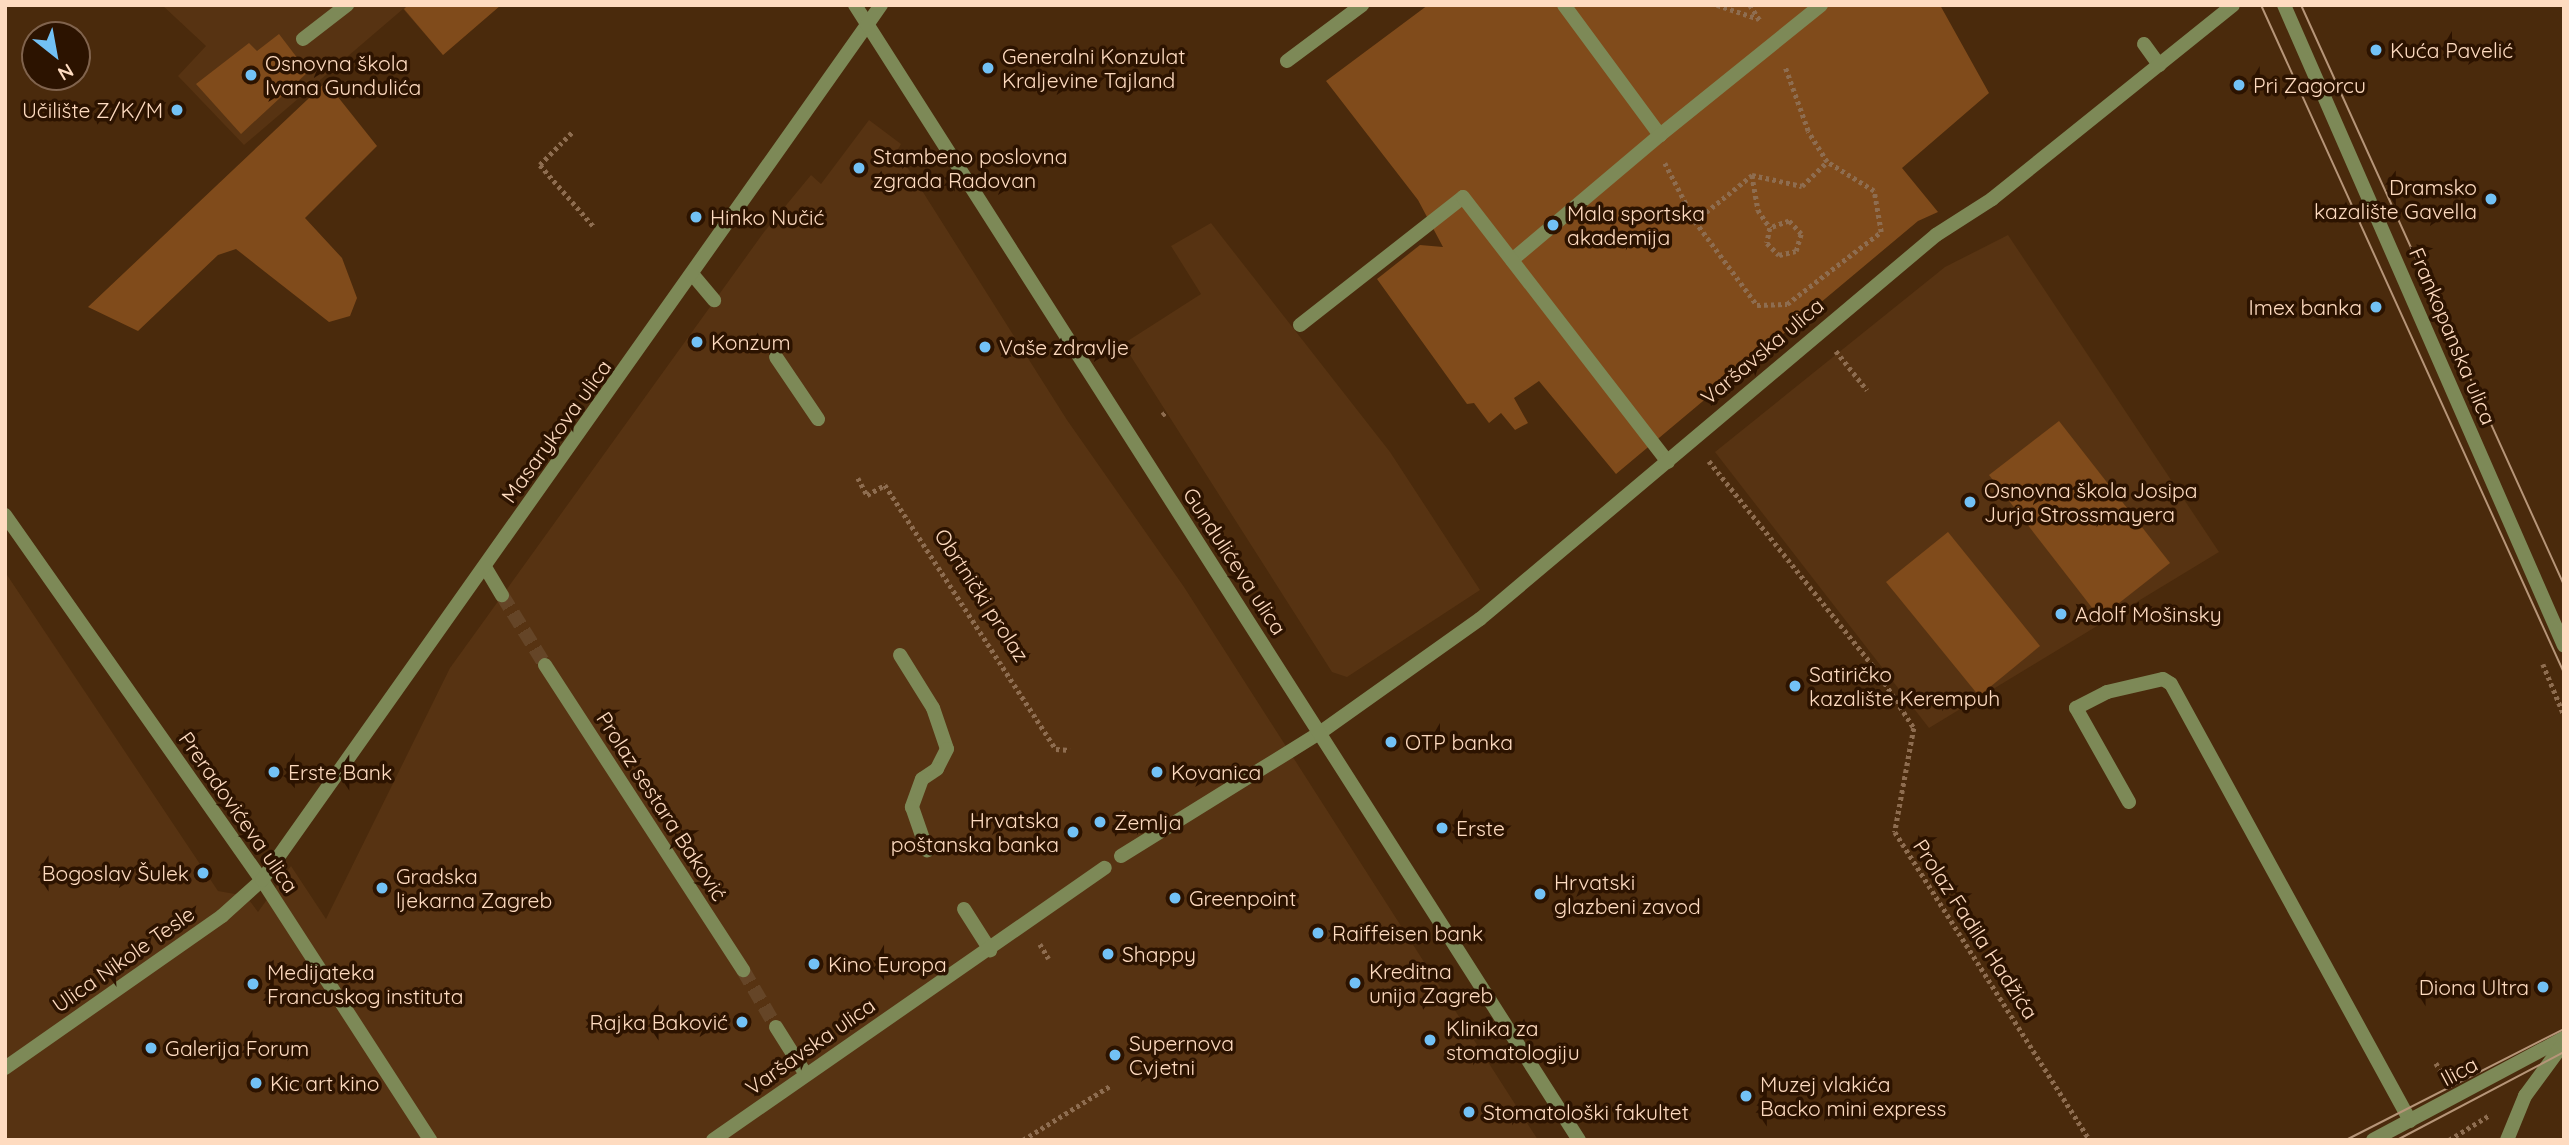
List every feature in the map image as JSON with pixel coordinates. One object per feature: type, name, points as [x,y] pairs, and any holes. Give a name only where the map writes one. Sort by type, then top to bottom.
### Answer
[{"type":"street","points":[[303,39],[347,5]]},
{"type":"street","name":"Gundulićeva ulica","points":[[855,5],[1579,1140]]},
{"type":"street","name":"Masarykova ulica","points":[[262,880],[693,275],[881,5]]},
{"type":"street","points":[[1287,61],[1362,5]]},
{"type":"street","points":[[1563,5],[1660,135]]},
{"type":"street","points":[[1513,260],[1660,135],[1774,47],[1821,5]]},
{"type":"street","name":"Varšavska ulica","points":[[1121,856],[1321,732],[1480,619],[1936,235],[1992,199],[2233,5]]},
{"type":"street","name":"Frankopanska ulica","points":[[2284,5],[2564,646]]},
{"type":"street","points":[[2144,44],[2160,65]]},
{"type":"street","points":[[1300,325],[1463,197],[1668,462]]},
{"type":"street","points":[[693,275],[715,300]]},
{"type":"street","points":[[776,357],[818,419]]},
{"type":"street","name":"Preradovićeva ulica","points":[[5,515],[262,880],[430,1140]]},
{"type":"street","points":[[485,567],[502,595]]},
{"type":"street","points":[[900,655],[933,708],[947,749],[937,769],[922,779],[912,807],[927,850]]},
{"type":"street","name":"Prolaz sestara Baković","points":[[545,665],[743,970]]},
{"type":"street","points":[[2129,802],[2080,726],[2076,708],[2107,692],[2163,679],[2171,684],[2410,1121]]},
{"type":"street","name":"Varšavska ulica","points":[[713,1140],[805,1073],[990,950],[1105,868]]},
{"type":"street","name":"Ulica Nikole Tesle","points":[[5,1068],[222,916],[262,880]]},
{"type":"street","points":[[964,909],[990,950]]},
{"type":"street","points":[[776,1027],[805,1073]]},
{"type":"street","points":[[2507,1140],[2525,1096],[2564,1040]]},
{"type":"street","name":"Ilica","points":[[2373,1140],[2393,1135],[2410,1121],[2564,1040]]},
{"type":"path","points":[[1717,5],[1759,20]]},
{"type":"path","points":[[1660,135],[1667,172],[1695,221],[1757,305],[1787,304],[1881,232],[1874,191],[1827,162],[1774,47],[1750,5]]},
{"type":"path","points":[[572,133],[540,165],[594,228]]},
{"type":"path","points":[[1752,175],[1802,186],[1827,162]]},
{"type":"path","points":[[1695,221],[1752,175]]},
{"type":"path","points":[[1752,175],[1758,211],[1770,228],[1767,243],[1779,255],[1796,251],[1801,234],[1789,221],[1770,228]]},
{"type":"path","points":[[1834,348],[1867,390]]},
{"type":"path","name":"Prolaz Fadila Hadžića","points":[[1704,455],[1877,671],[1914,727],[1895,832],[2091,1140]]},
{"type":"path","name":"Obrtnički prolaz","points":[[858,478],[867,495],[885,485],[1056,749],[1070,750]]},
{"type":"path","points":[[2539,656],[2564,715]]},
{"type":"path","points":[[1122,811],[1127,818]]},
{"type":"path","points":[[1023,1140],[1110,1086]]},
{"type":"path","points":[[2449,1140],[2472,1126]]},
{"type":"shaded area","name":"Osnovna škola Ivana Gundulića","points":[[162,5],[501,5],[443,55],[403,9],[244,145],[178,76],[206,46]]},
{"type":"shaded area","points":[[408,5],[501,5],[443,55],[404,9]]},
{"type":"shaded area","points":[[1428,5],[1940,5],[1989,93],[1902,168],[1938,212],[1918,221],[1616,474],[1539,381],[1514,398],[1528,423],[1515,430],[1501,413],[1489,423],[1474,403],[1467,404],[1377,279],[1420,245],[1443,247],[1418,200],[1326,81]]},
{"type":"shaded area","points":[[279,34],[308,72],[241,134],[196,84],[249,43],[257,51]]},
{"type":"shaded area","points":[[326,82],[377,146],[305,218],[342,258],[357,298],[350,316],[329,322],[236,249],[218,255],[138,331],[88,307]]},
{"type":"shaded area","points":[[869,120],[901,144],[897,151],[1067,420],[1184,587],[1538,1140],[5,1140],[5,572],[218,891],[246,896],[258,912],[291,866],[326,919],[450,668],[764,232],[811,175],[821,184]]},
{"type":"shaded area","points":[[1211,223],[1390,452],[1480,590],[1347,677],[1332,672],[1123,344],[1201,294],[1171,246]]},
{"type":"shaded area","name":"Osnovna škola Josipa Jurja Strossmayera","points":[[2008,235],[2219,552],[1929,728],[1715,452],[1945,267]]},
{"type":"shaded area","points":[[2059,421],[2170,563],[2100,618],[1989,475]]},
{"type":"shaded area","points":[[1948,532],[2040,646],[1979,696],[1886,582]]},
{"type":"tunnel","points":[[502,595],[545,665]]},
{"type":"tunnel","points":[[743,970],[776,1027]]},
{"type":"tram line","points":[[2261,5],[2564,673]]},
{"type":"tram line","points":[[2301,5],[2564,585]]},
{"type":"tram line","points":[[2346,1140],[2564,1029]]},
{"type":"tram line","points":[[2397,1140],[2564,1052]]},
{"type":"place","name":"Kuća Pavelić","points":[[2376,50]]},
{"type":"place","name":"Generalni Konzulat Kraljevine Tajland","points":[[988,68]]},
{"type":"place","name":"Osnovna škola Ivana Gundulića","points":[[251,75]]},
{"type":"place","name":"Pri Zagorcu","points":[[2239,85]]},
{"type":"place","name":"Učilište Z/K/M","points":[[177,110]]},
{"type":"place","name":"Stambeno poslovna zgrada Radovan","points":[[859,168]]},
{"type":"place","name":"Dramsko kazalište Gavella","points":[[2491,199]]},
{"type":"place","name":"Hinko Nučić","points":[[696,217]]},
{"type":"place","name":"Mala sportska akademija","points":[[1553,225]]},
{"type":"place","name":"Imex banka","points":[[2376,307]]},
{"type":"place","name":"Konzum","points":[[697,342]]},
{"type":"place","name":"Vaše zdravlje","points":[[985,347]]},
{"type":"place","name":"Osnovna škola Josipa Jurja Strossmayera","points":[[1970,502]]},
{"type":"place","name":"Adolf Mošinsky","points":[[2061,614]]},
{"type":"place","name":"Satiričko kazalište Kerempuh","points":[[1795,686]]},
{"type":"place","name":"OTP banka","points":[[1391,742]]},
{"type":"place","name":"Erste Bank","points":[[274,772]]},
{"type":"place","name":"Kovanica","points":[[1157,772]]},
{"type":"place","name":"Zemlja","points":[[1100,822]]},
{"type":"place","name":"Erste","points":[[1442,828]]},
{"type":"place","name":"Hrvatska poštanska banka","points":[[1073,832]]},
{"type":"place","name":"Bogoslav Šulek","points":[[203,873]]},
{"type":"place","name":"Gradska ljekarna Zagreb","points":[[382,888]]},
{"type":"place","name":"Hrvatski glazbeni zavod","points":[[1540,894]]},
{"type":"place","name":"Greenpoint","points":[[1175,898]]},
{"type":"place","name":"Raiffeisen bank","points":[[1318,933]]},
{"type":"place","name":"Shappy","points":[[1108,954]]},
{"type":"place","name":"Kino Europa","points":[[814,964]]},
{"type":"place","name":"Kreditna unija Zagreb","points":[[1355,983]]},
{"type":"place","name":"Medijateka Francuskog instituta","points":[[253,984]]},
{"type":"place","name":"Diona Ultra","points":[[2543,987]]},
{"type":"place","name":"Rajka Baković","points":[[742,1022]]},
{"type":"place","name":"Klinika za stomatologiju","points":[[1430,1040]]},
{"type":"place","name":"Galerija Forum","points":[[151,1048]]},
{"type":"place","name":"Supernova Cvjetni","points":[[1115,1055]]},
{"type":"place","name":"Kic art kino","points":[[256,1083]]},
{"type":"place","name":"Muzej vlakića Backo mini express","points":[[1746,1096]]},
{"type":"place","name":"Stomatološki fakultet","points":[[1469,1112]]}]
